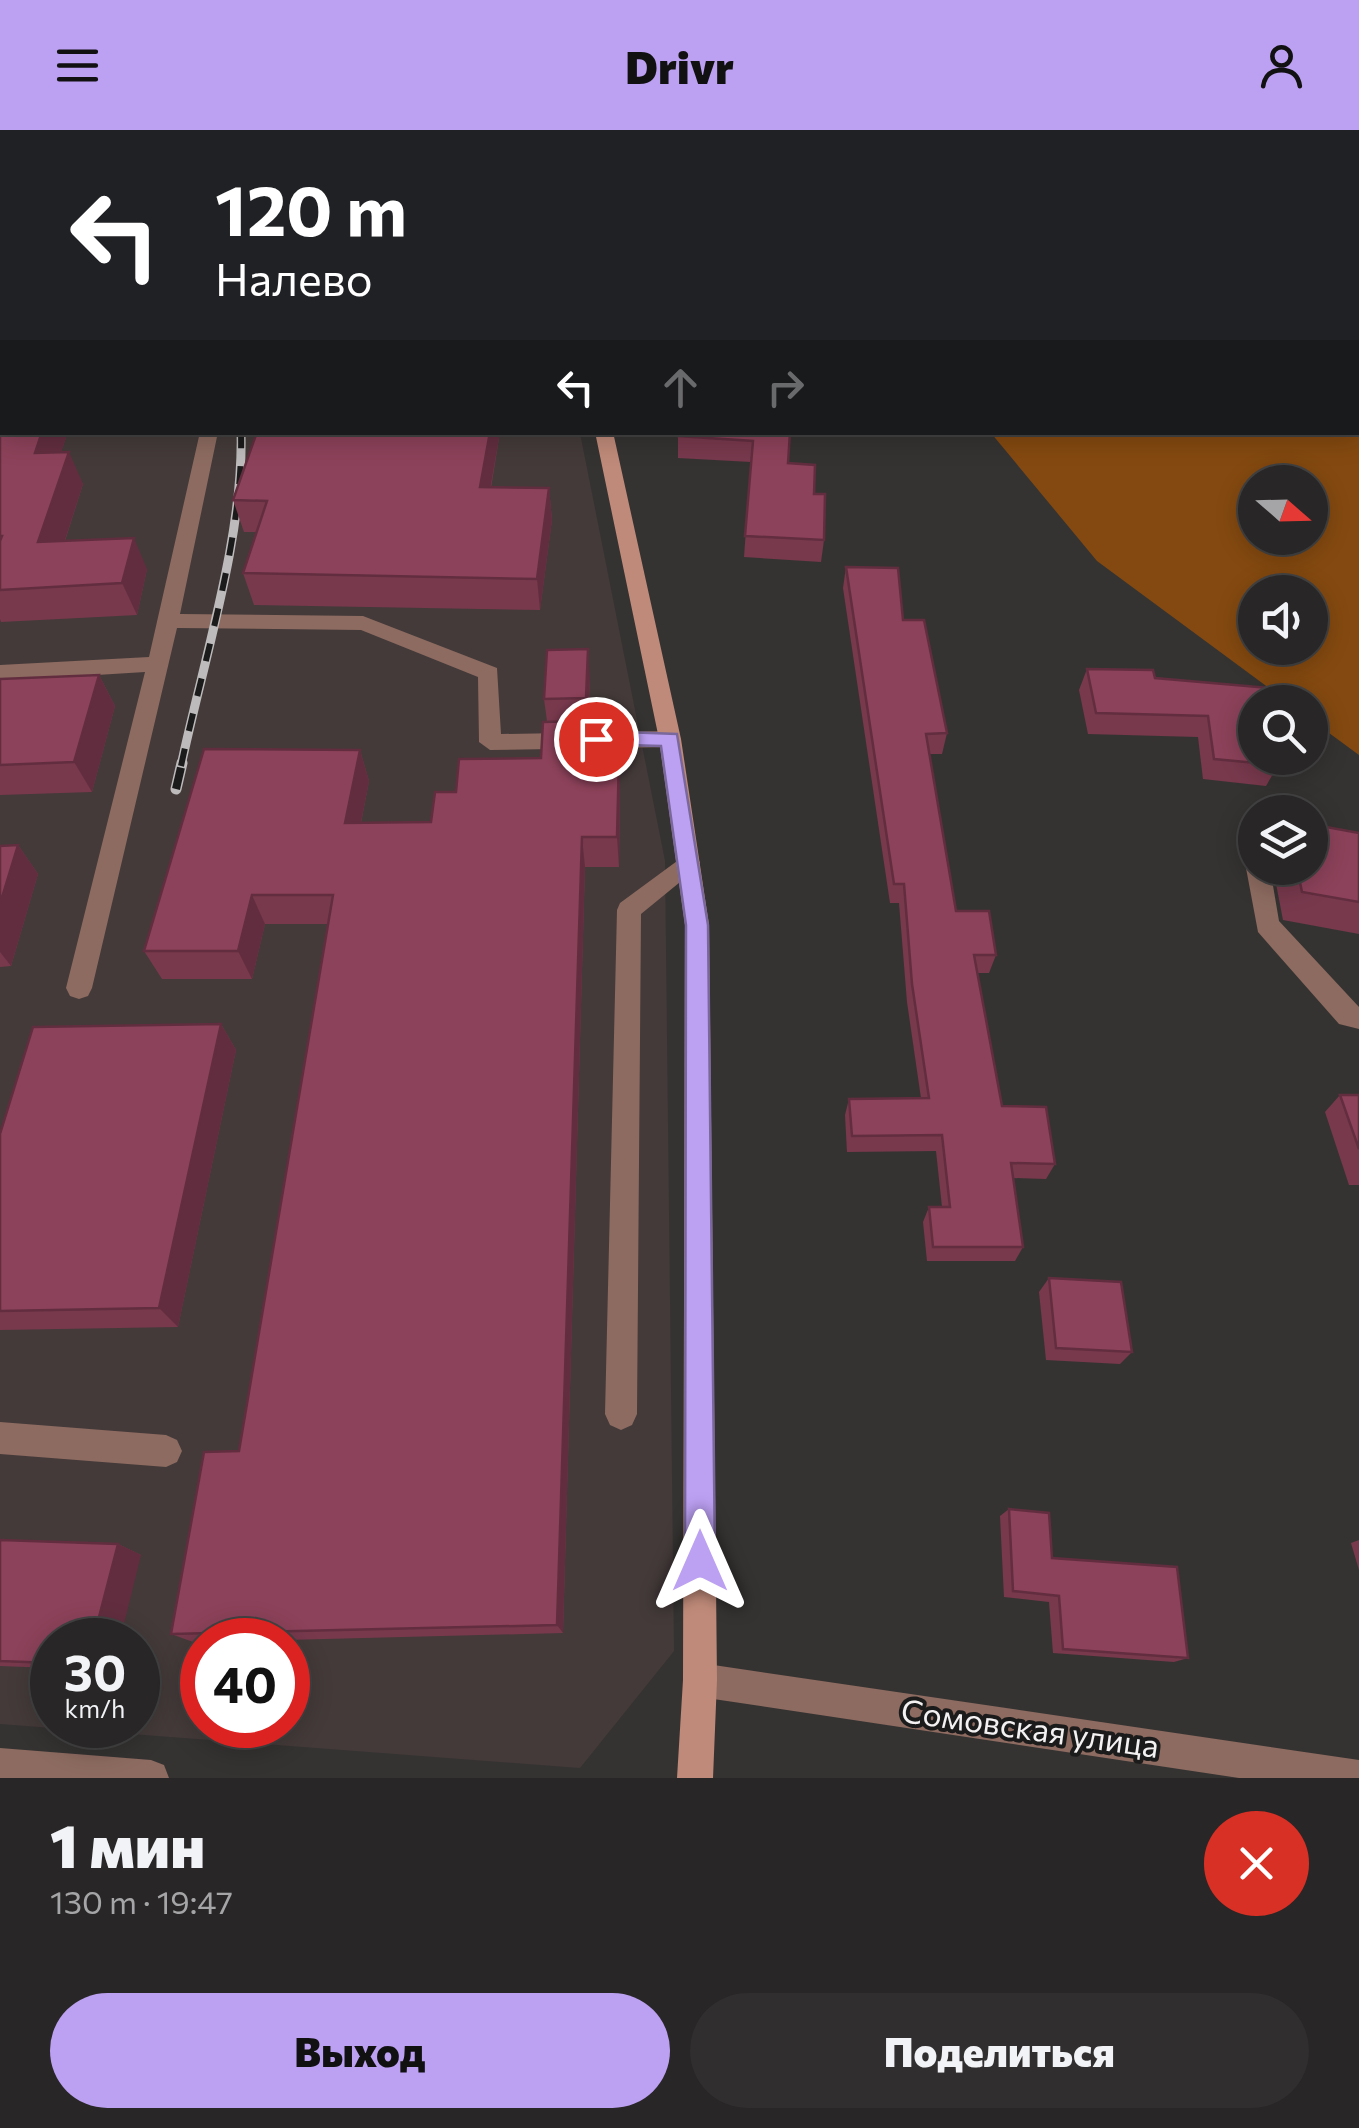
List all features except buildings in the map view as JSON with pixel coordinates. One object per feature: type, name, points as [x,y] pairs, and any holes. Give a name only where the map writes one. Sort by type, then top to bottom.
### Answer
[{"type":"street","points":[[79,988],[168,621],[207,435]]},
{"type":"street","points":[[605,435],[670,739],[697,925],[700,1680],[695,1778]]},
{"type":"street","points":[[168,621],[363,622],[490,672],[490,742],[670,739]]},
{"type":"street","points":[[0,672],[158,664]]},
{"type":"street","points":[[621,1414],[630,910],[688,862]]},
{"type":"street","points":[[1261,885],[1267,926],[1348,1016],[1359,1018]]},
{"type":"street","points":[[0,1438],[166,1450]]},
{"type":"street","name":"Сомовская улица","points":[[700,1680],[1359,1778]]},
{"type":"street","points":[[0,1766],[151,1778]]},
{"type":"shaded area","points":[[0,435],[580,435],[665,861],[674,1651],[580,1768],[310,1748],[310,1618],[180,1618],[180,1738],[160,1736],[160,1618],[30,1618],[30,1726],[0,1724]]},
{"type":"shaded area","points":[[993,435],[1359,435],[1359,755],[1328,732],[1328,685],[1265,685],[1097,561]]},
{"type":"railway","points":[[181,766],[229,556],[241,435]]},
{"type":"railway","points":[[176,789],[182,763]]},
{"type":"route","points":[[596,739],[670,739],[697,925],[700,1561]]}]
